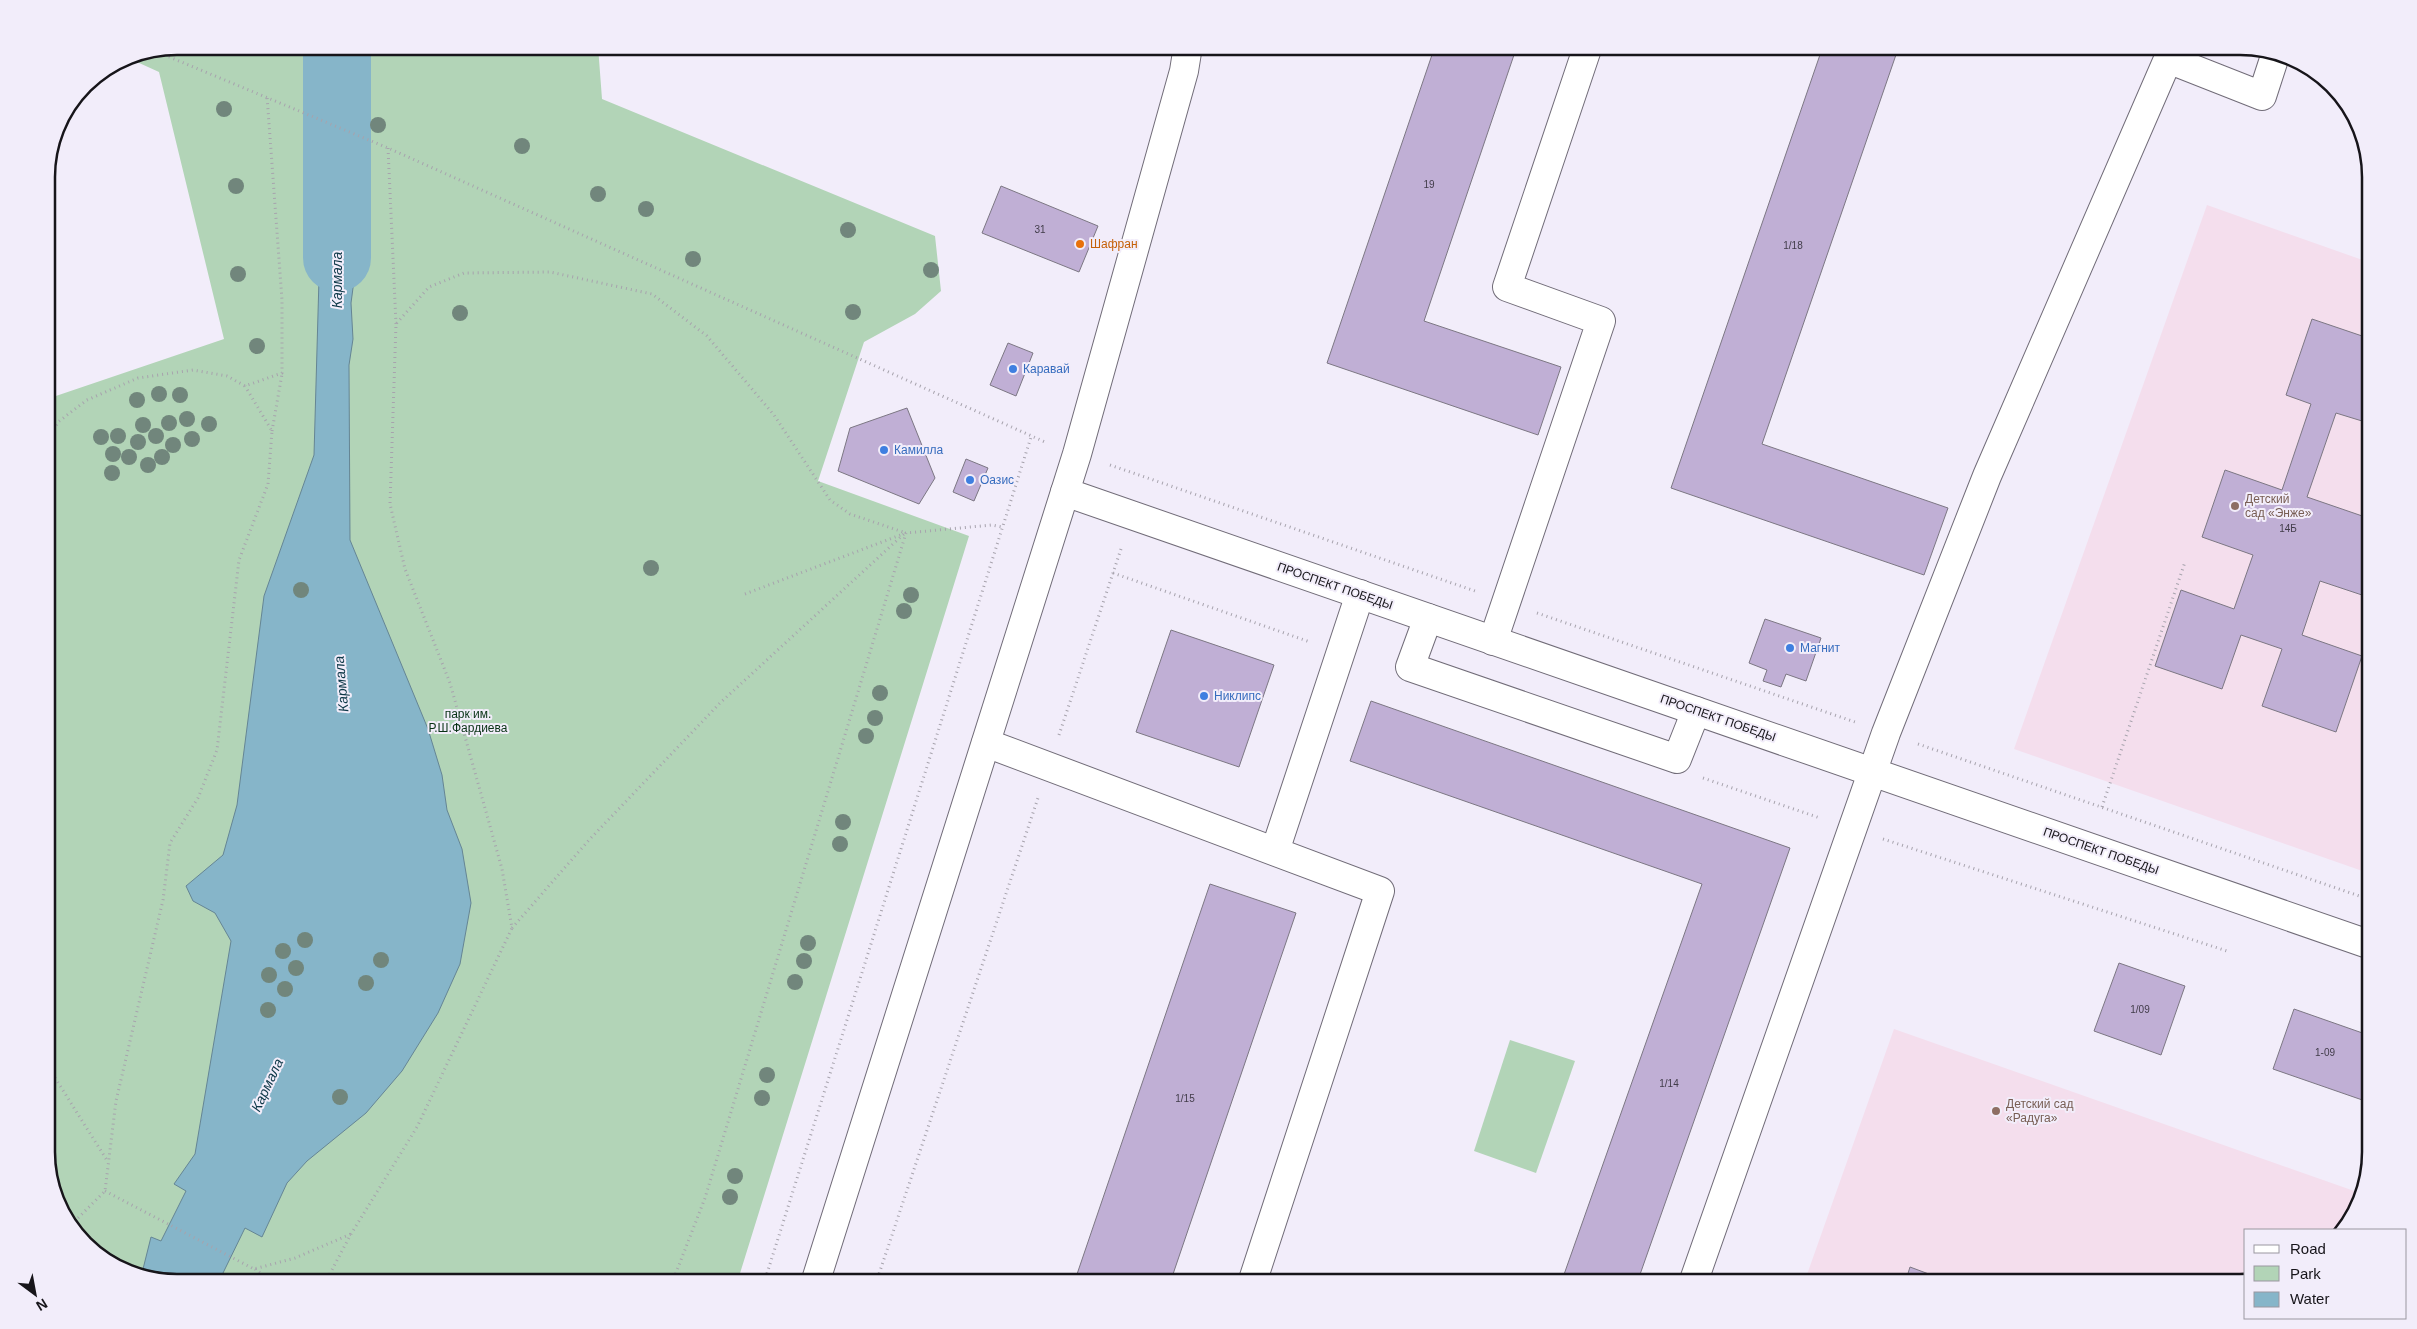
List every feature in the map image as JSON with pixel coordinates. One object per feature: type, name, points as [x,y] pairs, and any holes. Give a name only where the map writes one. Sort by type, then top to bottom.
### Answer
[{"type":"street","points":[[818,1274],[1077,454],[1184,71],[1187,55]]},
{"type":"street","points":[[1493,640],[1504,602],[1601,321],[1507,287],[1585,55]]},
{"type":"street","points":[[1696,1274],[1886,733],[1987,476],[2168,59],[2262,96],[2275,60]]},
{"type":"street","name":"ПРОСПЕКТ ПОБЕДЫ","points":[[1065,492],[2362,943]]},
{"type":"street","points":[[1275,851],[1360,594]]},
{"type":"street","points":[[1428,618],[1410,667],[1678,759],[1696,711]]},
{"type":"street","points":[[986,743],[1380,891],[1255,1274]]},
{"type":"path","points":[[168,55],[388,148],[1031,437],[2362,897]]},
{"type":"path","points":[[76,1220],[105,1191],[116,1100],[163,900],[170,843],[198,798],[217,750],[239,560],[268,484],[272,431],[282,373],[282,300],[267,96]]},
{"type":"path","points":[[388,148],[396,324],[390,504],[405,568],[450,683],[502,869],[512,928]]},
{"type":"path","points":[[396,324],[429,287],[464,273],[550,272],[652,294],[707,336],[774,415],[830,500],[850,514],[906,533]]},
{"type":"path","points":[[55,427],[58,422],[87,400],[138,378],[192,370],[227,376],[245,386],[272,431]]},
{"type":"path","points":[[245,386],[282,373]]},
{"type":"path","points":[[767,1274],[1031,437]]},
{"type":"path","points":[[879,1274],[1132,515]]},
{"type":"path","points":[[744,594],[906,533],[992,525],[1002,527]]},
{"type":"path","points":[[330,1274],[351,1234],[417,1127],[512,928],[589,840],[720,703],[906,533]]},
{"type":"path","points":[[675,1274],[705,1198],[906,533]]},
{"type":"path","points":[[2102,807],[2185,562]]},
{"type":"path","points":[[55,1079],[108,1163]]},
{"type":"path","points":[[105,1191],[262,1274]]},
{"type":"path","points":[[254,1269],[295,1258],[351,1234]]},
{"type":"shaded area","name":"Детский сад «Энже»","points":[[2207,205],[2362,260],[2362,871],[2014,749]]},
{"type":"shaded area","name":"Детский сад «Радуга»","points":[[1894,1029],[2356,1192],[2334,1229],[2244,1229],[2244,1274],[1807,1274]]},
{"type":"green space","name":"парк им. Р.Ш.Фардиева","points":[[169,55],[599,55],[602,99],[935,236],[941,291],[915,314],[864,342],[818,481],[969,536],[740,1274],[161,1273],[138,1268],[109,1253],[85,1232],[68,1206],[61,1191],[55,1160],[55,396],[224,339],[159,72],[137,62]]},
{"type":"green space","points":[[1510,1040],[1575,1061],[1536,1173],[1474,1151]]},
{"type":"water","points":[[323,55],[344,55],[345,130],[331,147],[326,157],[337,165],[347,180],[350,246],[355,273],[351,303],[353,339],[349,365],[350,540],[428,729],[442,775],[447,810],[462,849],[471,903],[460,964],[438,1013],[402,1071],[366,1113],[307,1161],[287,1183],[262,1237],[245,1228],[223,1273],[225,1274],[161,1273],[143,1269],[151,1237],[161,1241],[186,1191],[174,1184],[195,1154],[231,941],[215,913],[193,901],[186,886],[223,855],[237,805],[264,596],[314,455],[321,208],[319,125]]},
{"type":"building","points":[[1432,55],[1514,55],[1424,321],[1561,367],[1538,435],[1327,363]]},
{"type":"building","points":[[1820,55],[1896,55],[1762,444],[1948,508],[1924,575],[1671,488]]},
{"type":"building","points":[[1001,186],[1098,226],[1079,272],[982,233]]},
{"type":"building","points":[[2312,319],[2362,336],[2362,421],[2336,413],[2307,497],[2362,516],[2362,595],[2320,581],[2302,635],[2362,656],[2336,732],[2262,706],[2282,649],[2241,635],[2222,689],[2155,666],[2181,590],[2234,609],[2253,555],[2202,537],[2225,470],[2282,490],[2311,404],[2286,395]]},
{"type":"building","points":[[1008,343],[1033,353],[1016,396],[990,385]]},
{"type":"building","name":"Камилла","points":[[907,408],[935,478],[919,504],[838,471],[850,428]]},
{"type":"building","points":[[966,459],[988,468],[974,501],[953,492]]},
{"type":"building","points":[[1765,619],[1821,638],[1806,681],[1786,674],[1781,687],[1763,681],[1767,670],[1749,663]]},
{"type":"building","points":[[1171,630],[1274,665],[1239,767],[1136,732]]},
{"type":"building","points":[[1371,701],[1790,848],[1640,1274],[1564,1274],[1702,884],[1350,761]]},
{"type":"building","points":[[1210,884],[1296,913],[1173,1274],[1077,1274]]},
{"type":"building","points":[[2119,963],[2185,986],[2161,1055],[2094,1031]]},
{"type":"building","points":[[2294,1009],[2362,1033],[2362,1100],[2273,1069]]},
{"type":"building","points":[[1910,1267],[1929,1274],[1908,1274]]},
{"type":"waterway","name":"Кармала","points":[[337,55],[337,258]]},
{"type":"place","name":"Шафран","points":[[1080,244]]},
{"type":"place","name":"Каравай","points":[[1013,369]]},
{"type":"place","name":"Камилла","points":[[884,450]]},
{"type":"place","name":"Оазис","points":[[970,480]]},
{"type":"place","name":"Детский сад «Энже»","points":[[2235,506]]},
{"type":"place","name":"Магнит","points":[[1790,648]]},
{"type":"place","name":"Никлипс","points":[[1204,696]]},
{"type":"place","name":"Детский сад «Радуга»","points":[[1996,1111]]}]
